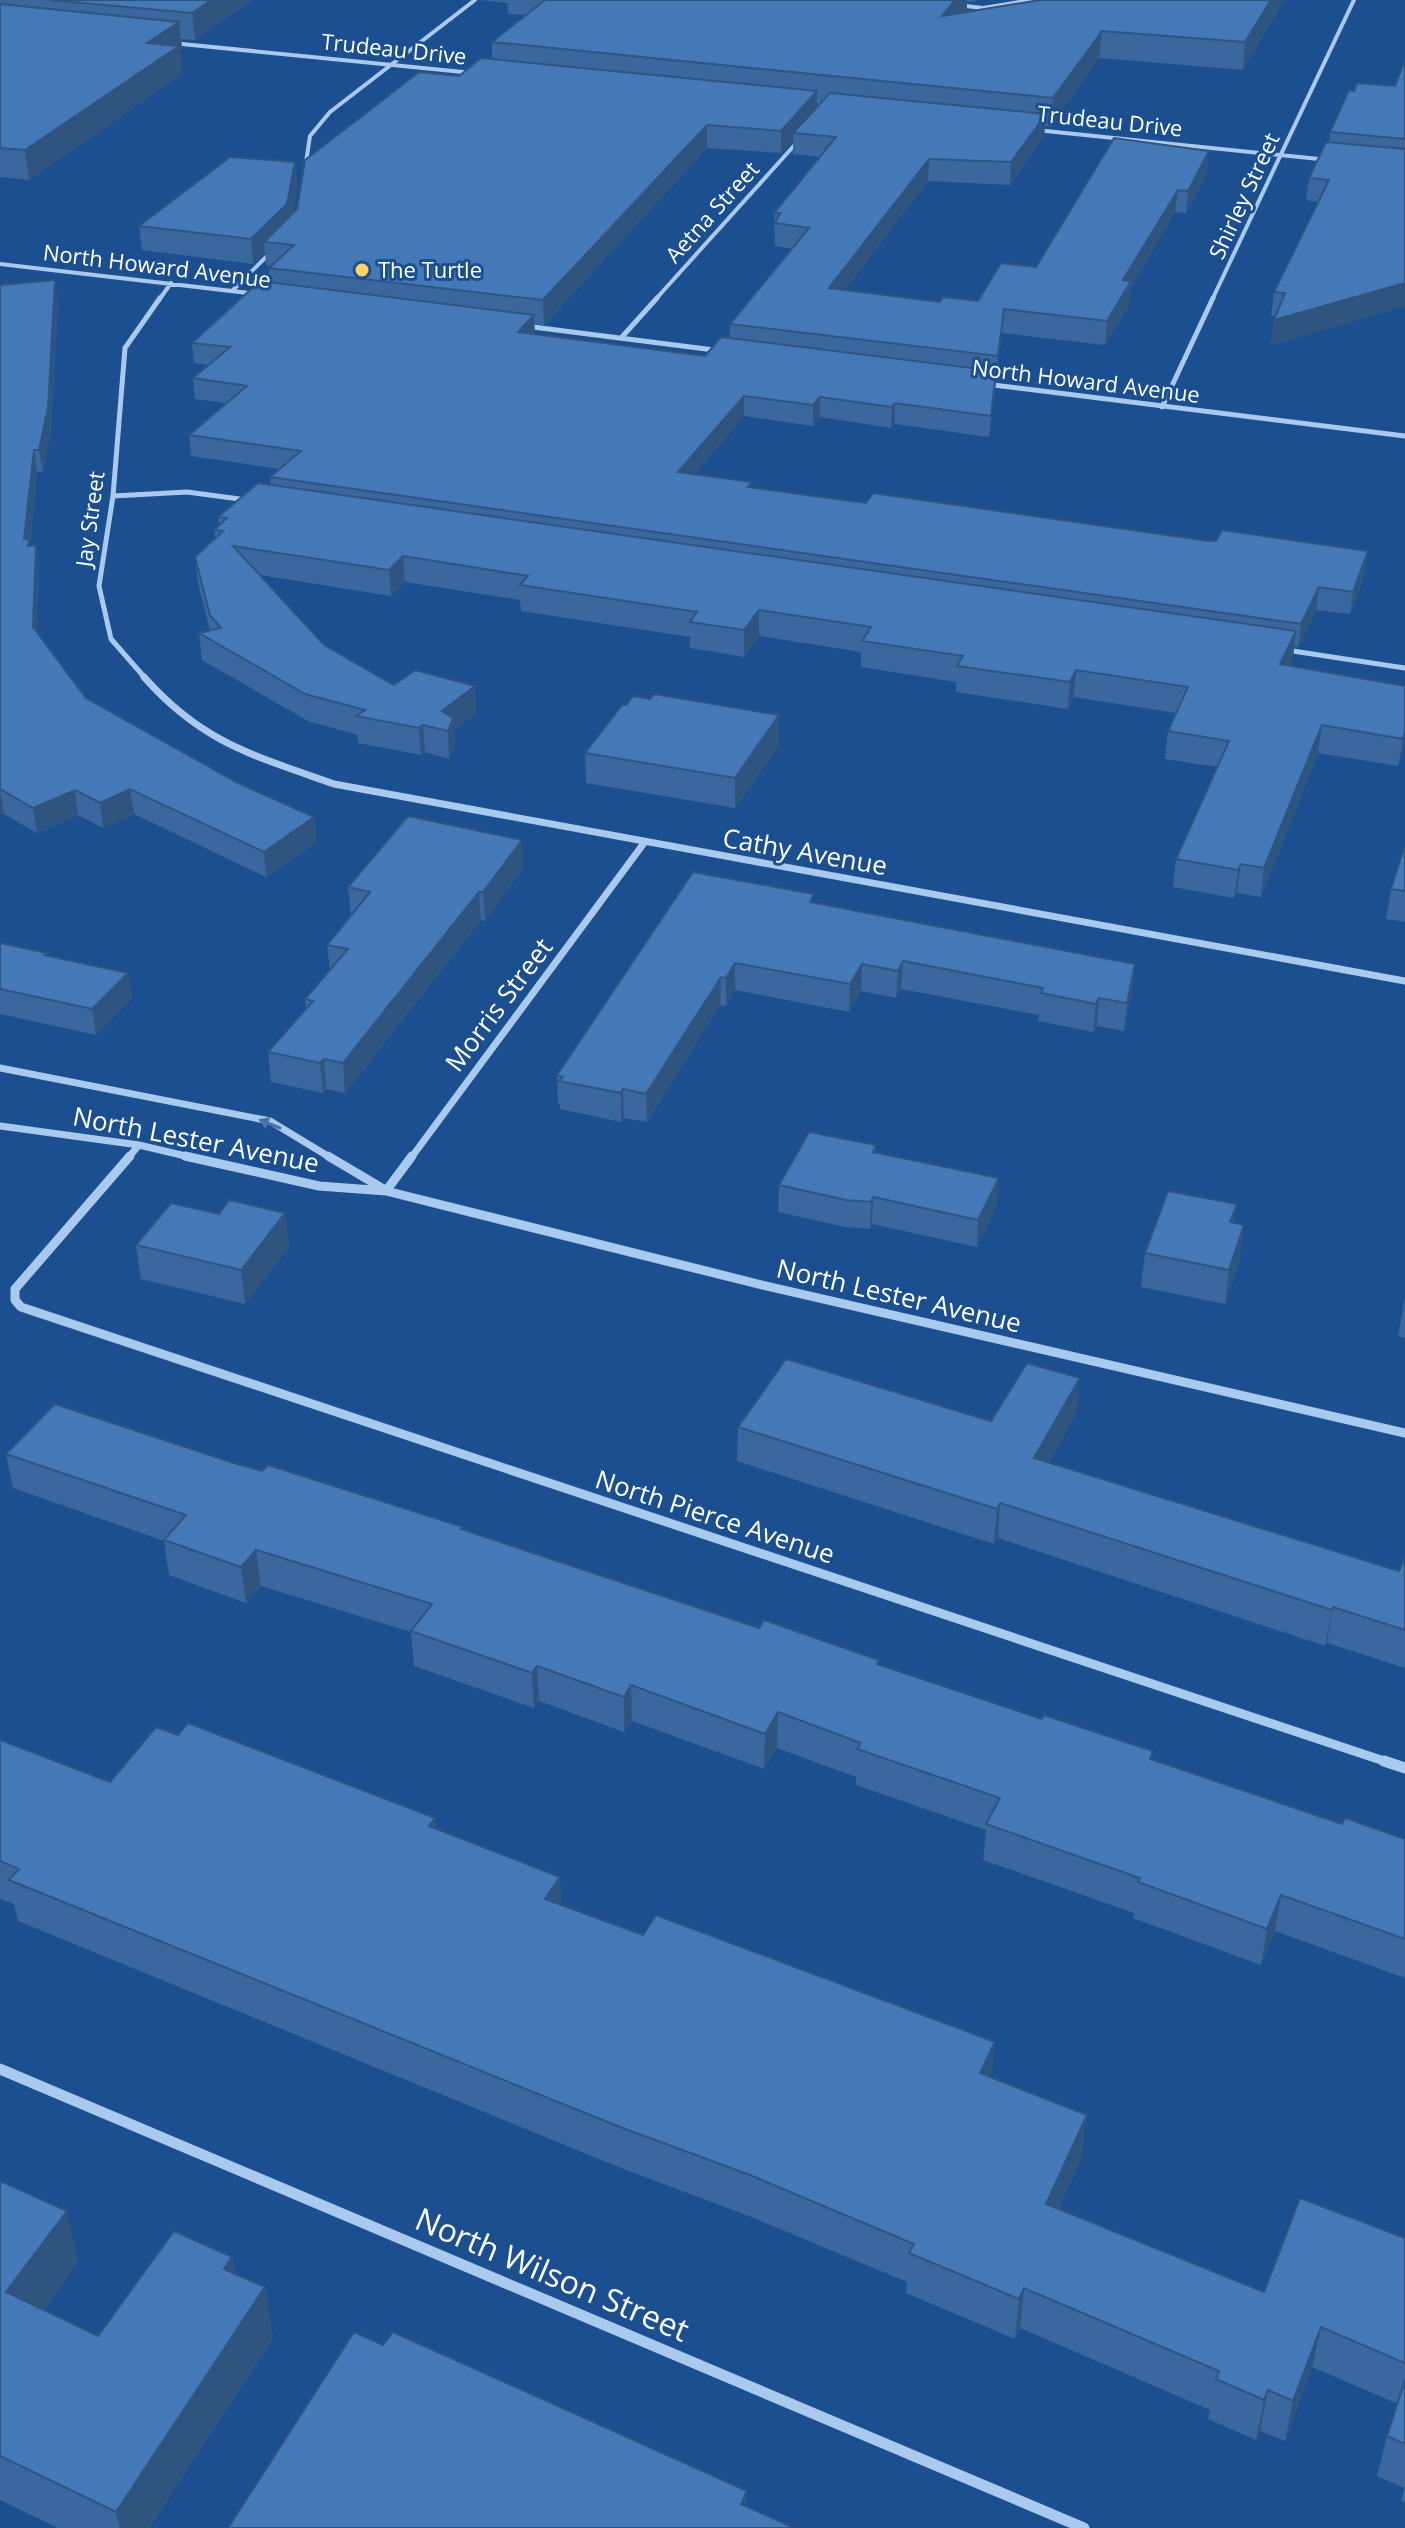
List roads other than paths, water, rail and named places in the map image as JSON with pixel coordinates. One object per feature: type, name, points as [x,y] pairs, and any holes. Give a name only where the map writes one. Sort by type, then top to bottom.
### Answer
[{"type":"street","points":[[303,176],[310,136],[330,112],[475,0]]},
{"type":"street","points":[[955,5],[995,7],[1032,0]]},
{"type":"street","name":"Shirley Street","points":[[1162,407],[1354,0]]},
{"type":"street","name":"Trudeau Drive","points":[[157,42],[485,74]]},
{"type":"street","name":"Aetna Street","points":[[621,338],[808,129]]},
{"type":"street","name":"Trudeau Drive","points":[[1030,129],[1343,161]]},
{"type":"street","points":[[232,291],[272,252]]},
{"type":"street","name":"North Howard Avenue","points":[[0,264],[263,294]]},
{"type":"street","name":"Jay Street","points":[[171,283],[125,348],[113,496],[99,586],[111,639],[152,686],[206,734]]},
{"type":"street","points":[[512,325],[729,352]]},
{"type":"street","name":"North Howard Avenue","points":[[977,383],[1405,436]]},
{"type":"street","points":[[113,496],[187,492],[249,501]]},
{"type":"street","points":[[1282,649],[1405,668]]},
{"type":"street","name":"Cathy Avenue","points":[[206,734],[243,752],[334,784],[1405,981]]},
{"type":"street","name":"Morris Street","points":[[386,1191],[644,843]]},
{"type":"street","name":"North Lester Avenue","points":[[0,1068],[270,1121],[386,1191]]},
{"type":"street","name":"North Lester Avenue","points":[[0,1126],[139,1145],[319,1186],[386,1191],[762,1285],[1405,1433]]},
{"type":"street","name":"North Pierce Avenue","points":[[139,1145],[15,1289],[15,1300],[21,1307],[1405,1768]]},
{"type":"street","name":"North Wilson Street","points":[[0,2069],[1084,2528]]},
{"type":"place","name":"The Turtle","points":[[362,270]]}]
